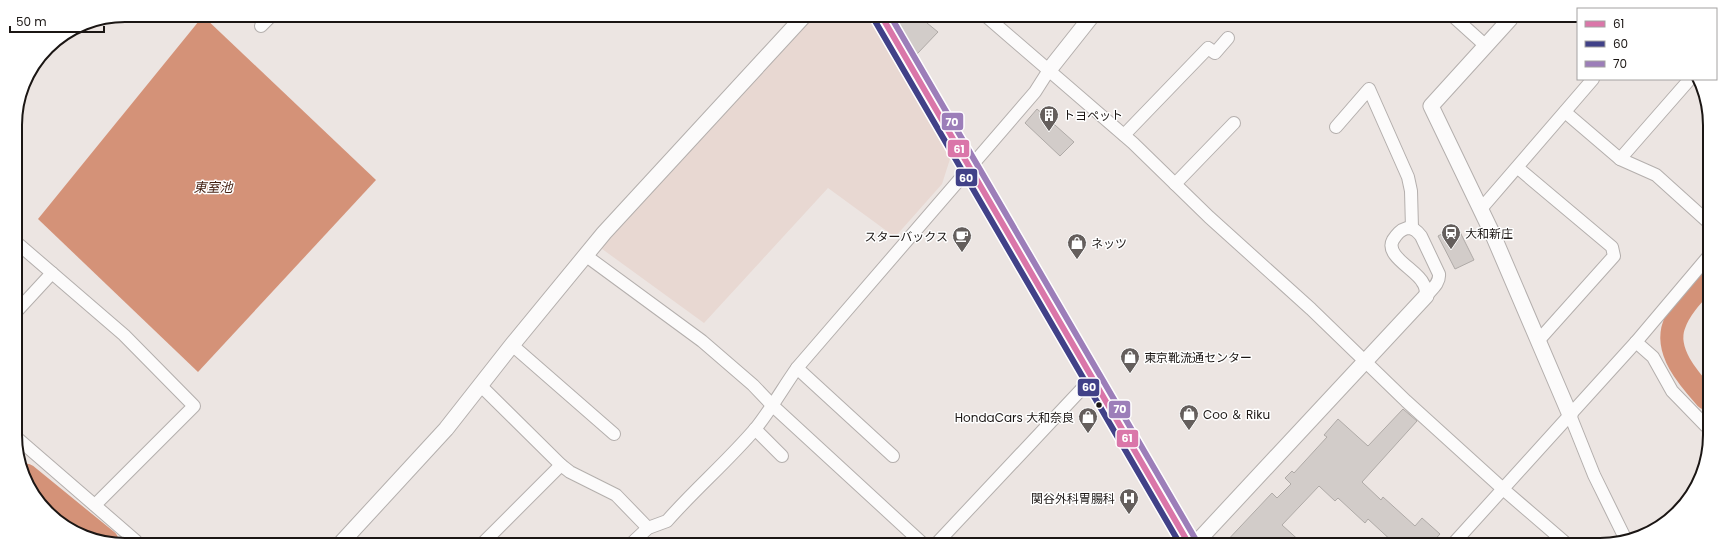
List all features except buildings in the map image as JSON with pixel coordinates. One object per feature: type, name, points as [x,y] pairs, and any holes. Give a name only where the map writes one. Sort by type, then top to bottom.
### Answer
[{"type":"highway","points":[[885,22],[1185,538]]},
{"type":"street","points":[[261,26],[265,22]]},
{"type":"street","points":[[346,538],[446,429],[585,255],[798,22]]},
{"type":"street","points":[[993,22],[1124,136],[1209,217],[1311,309],[1365,362],[1503,489],[1560,538]]},
{"type":"street","points":[[637,538],[648,528],[666,521],[755,429],[773,406],[797,368],[1035,92],[1049,70],[1088,22]]},
{"type":"street","points":[[1459,22],[1486,46]]},
{"type":"street","points":[[1507,22],[1431,106],[1493,235],[1594,475],[1624,535]]},
{"type":"street","points":[[1124,136],[1208,48],[1215,53],[1228,38]]},
{"type":"street","points":[[1480,210],[1518,168],[1592,80]]},
{"type":"street","points":[[1620,159],[1689,80]]},
{"type":"street","points":[[1201,538],[1426,296],[1440,278],[1440,274],[1421,236],[1412,228],[1411,191],[1408,177],[1369,90],[1336,127]]},
{"type":"street","points":[[1564,112],[1620,159],[1656,175],[1703,217]]},
{"type":"street","points":[[1175,184],[1234,123]]},
{"type":"street","points":[[1518,168],[1612,248],[1614,256],[1538,341]]},
{"type":"street","points":[[1412,228],[1401,230],[1391,243],[1392,249],[1394,255],[1421,280],[1425,288],[1426,296]]},
{"type":"street","points":[[22,247],[124,335],[194,406],[95,505]]},
{"type":"street","points":[[585,255],[702,341],[752,385],[917,538]]},
{"type":"street","points":[[1458,538],[1636,342],[1703,263]]},
{"type":"street","points":[[22,306],[52,273]]},
{"type":"street","points":[[1636,342],[1653,358],[1672,391],[1703,423]]},
{"type":"street","points":[[512,345],[614,434]]},
{"type":"street","points":[[797,368],[893,456]]},
{"type":"street","points":[[942,538],[1092,378]]},
{"type":"street","points":[[480,385],[561,465],[570,472],[616,496],[648,528]]},
{"type":"street","points":[[755,429],[782,456]]},
{"type":"street","points":[[23,443],[133,538]]},
{"type":"street","points":[[488,538],[561,465]]},
{"type":"shaded area","points":[[803,22],[871,22],[950,159],[942,184],[895,237],[828,188],[704,323],[598,246]]},
{"type":"water","name":"東室池","points":[[198,22],[209,22],[376,180],[198,372],[38,219]]},
{"type":"waterway","points":[[1703,284],[1680,312],[1674,325],[1672,335],[1673,345],[1680,365],[1703,395]]},
{"type":"waterway","points":[[34,481],[99,534]]},
{"type":"transit line","name":"60","points":[[876,22],[1177,538]]},
{"type":"transit line","name":"61","points":[[885,22],[1186,538]]},
{"type":"transit line","name":"70","points":[[894,22],[1195,538]]},
{"type":"place","name":"トヨペット","points":[[1049,132]]},
{"type":"place","name":"大和新庄","points":[[1451,250]]},
{"type":"place","name":"スターバックス","points":[[962,253]]},
{"type":"place","name":"ネッツ","points":[[1077,260]]},
{"type":"place","name":"東京靴流通センター","points":[[1130,374]]},
{"type":"place","name":"Coo ＆ Riku","points":[[1189,431]]},
{"type":"place","name":"HondaCars 大和奈良","points":[[1088,434]]},
{"type":"place","name":"関谷外科胃腸科","points":[[1129,515]]}]
